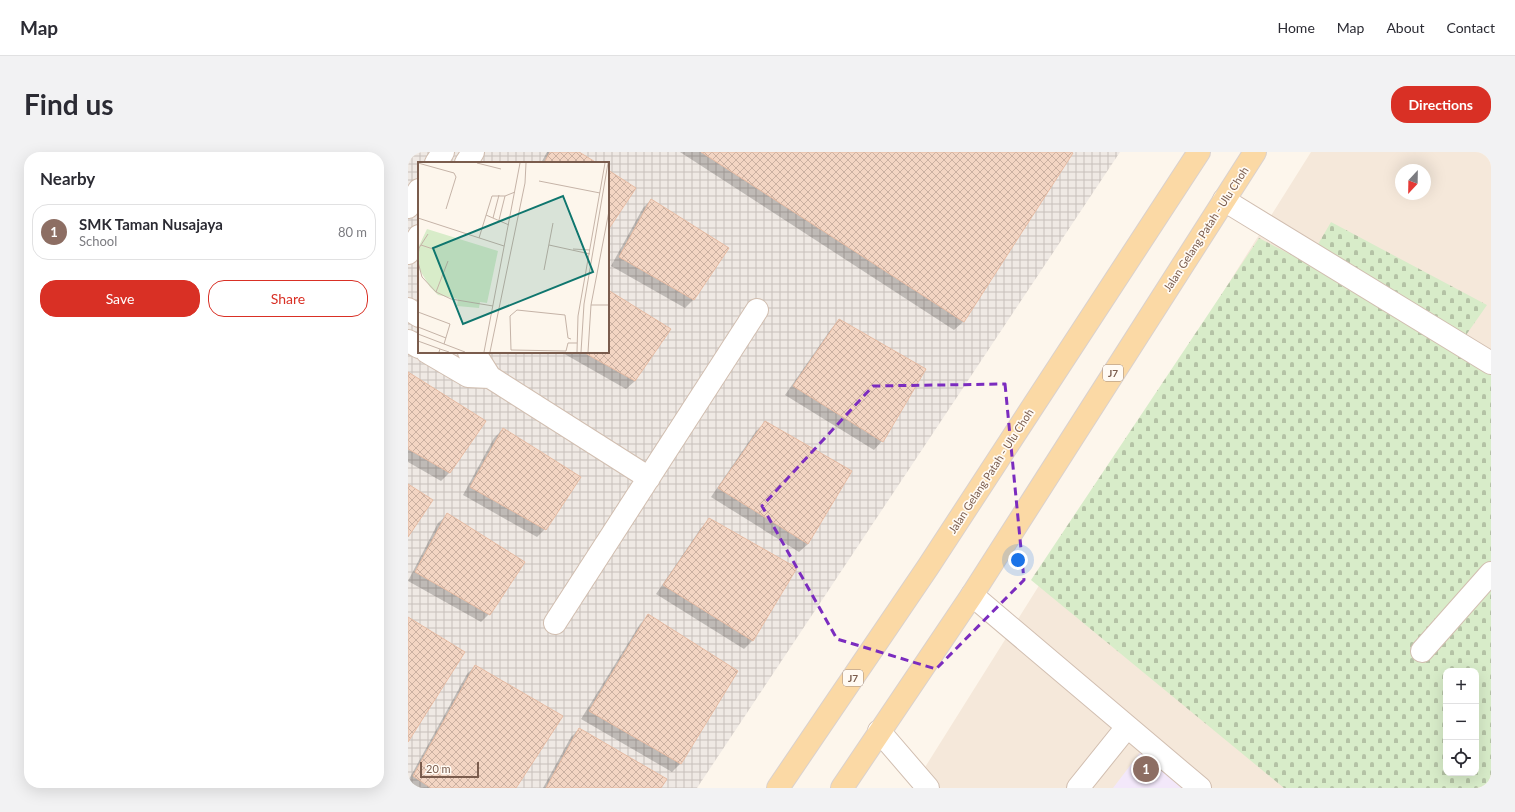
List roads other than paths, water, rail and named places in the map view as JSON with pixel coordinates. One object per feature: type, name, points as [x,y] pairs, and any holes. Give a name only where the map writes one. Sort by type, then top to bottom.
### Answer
[{"type":"main road","name":"Jalan Gelang Patah - Ulu Choh","points":[[778,788],[932,561],[1200,152]]},
{"type":"main road","name":"Jalan Gelang Patah - Ulu Choh","points":[[842,788],[972,595],[1255,152]]},
{"type":"street","points":[[437,162],[443,152]]},
{"type":"street","points":[[467,162],[473,152]]},
{"type":"street","points":[[408,207],[418,192]]},
{"type":"street","points":[[1224,200],[1491,362]]},
{"type":"street","points":[[408,253],[418,238]]},
{"type":"street","points":[[408,309],[418,315]]},
{"type":"street","points":[[555,623],[757,310]]},
{"type":"street","points":[[408,341],[418,347]]},
{"type":"street","points":[[429,353],[468,376],[490,377]]},
{"type":"street","points":[[470,353],[478,358],[490,377],[649,478]]},
{"type":"street","points":[[1422,651],[1491,573]]},
{"type":"street","points":[[972,595],[1200,788]]},
{"type":"street","points":[[1078,788],[1127,727]]},
{"type":"street","points":[[879,731],[928,788]]},
{"type":"place","name":"SMK Taman Nusajaya","points":[[1146,769]]}]
